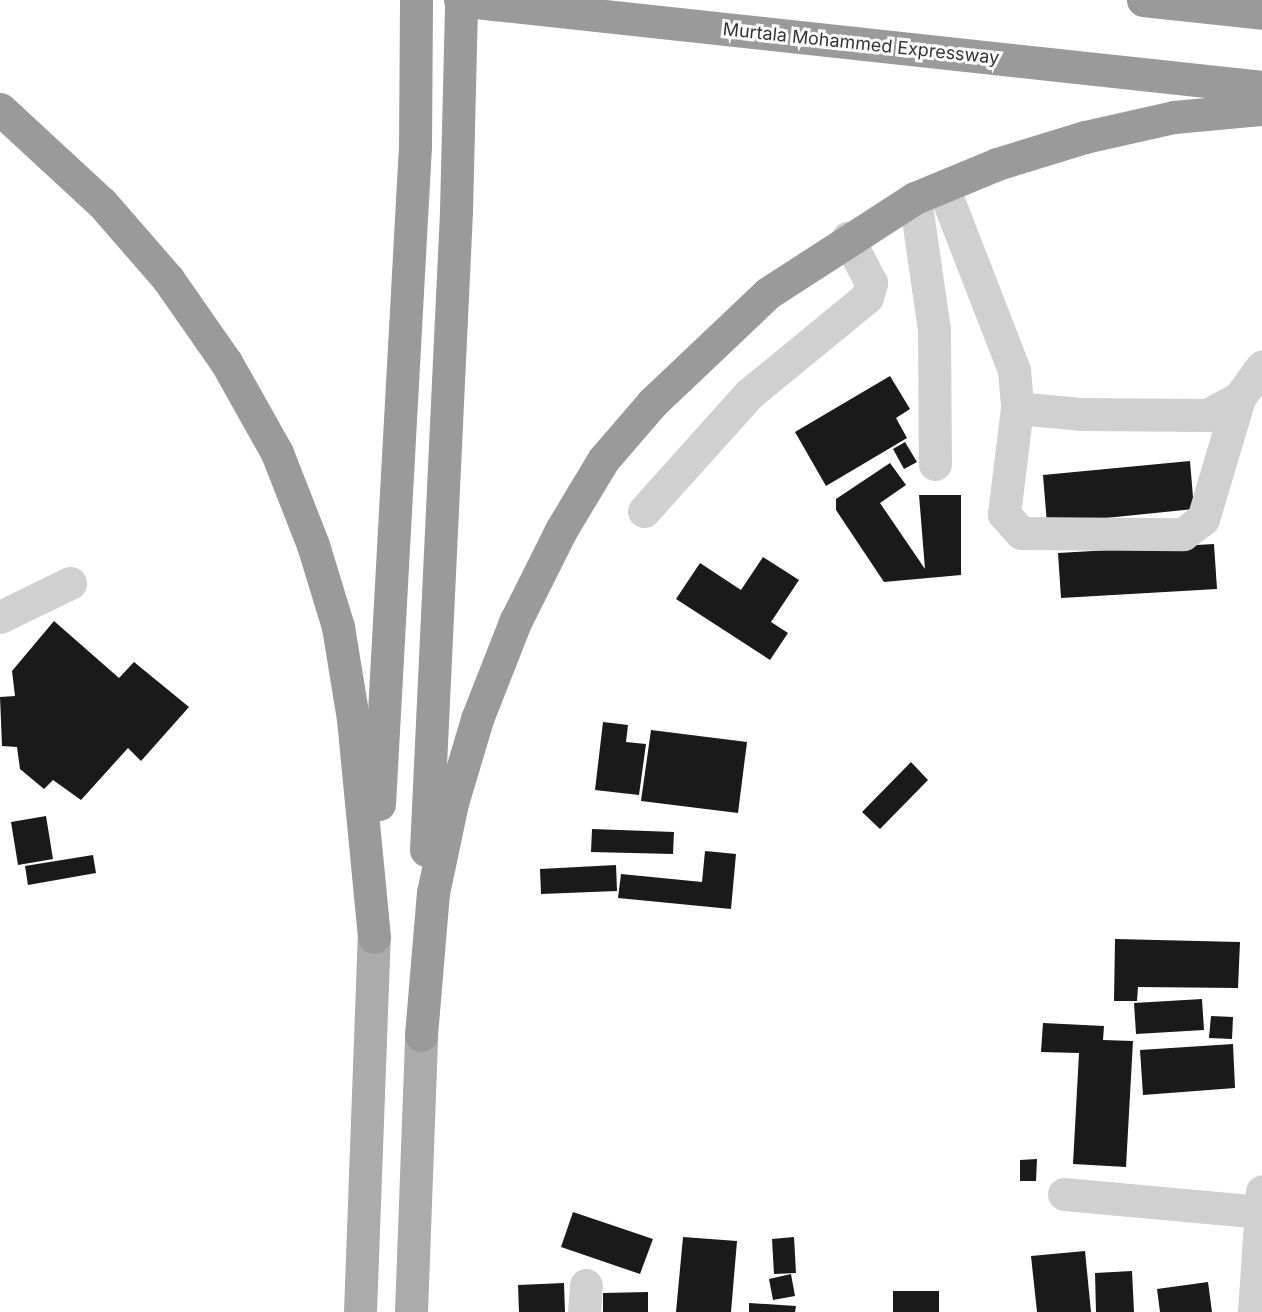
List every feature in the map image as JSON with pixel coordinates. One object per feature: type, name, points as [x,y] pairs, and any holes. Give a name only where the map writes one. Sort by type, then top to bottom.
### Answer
[{"type":"highway","points":[[374,937],[382,722],[415,146],[416,0]]},
{"type":"highway","points":[[421,1035],[426,846],[456,211],[460,0]]},
{"type":"highway","name":"Murtala Mohammed Expressway","points":[[460,0],[1262,87]]},
{"type":"highway","points":[[1143,0],[1262,13]]},
{"type":"highway","points":[[0,109],[102,203],[168,279],[226,362],[277,453],[313,545],[338,627],[353,719],[374,937]]},
{"type":"highway","points":[[421,1035],[433,893],[452,802],[477,719],[515,622],[561,530],[603,460],[703,350],[768,293],[848,238],[929,193],[997,164],[1085,137],[1174,117],[1262,109]]},
{"type":"main road","points":[[360,1312],[374,937]]},
{"type":"main road","points":[[411,1312],[421,1035]]},
{"type":"street","points":[[929,193],[1014,370],[1017,408],[1004,514],[1021,533],[1183,534],[1203,519],[1239,398],[1262,366]]},
{"type":"street","points":[[929,193],[934,330],[935,464]]},
{"type":"street","points":[[644,511],[749,394],[867,297],[871,283],[848,238]]},
{"type":"street","points":[[1017,408],[1080,414],[1207,415],[1239,398]]},
{"type":"street","points":[[0,617],[70,583]]},
{"type":"street","points":[[1064,1194],[1262,1205],[1254,1312]]},
{"type":"building","points":[[890,376],[910,409],[896,418],[907,438],[826,486],[795,432]]},
{"type":"building","points":[[905,442],[917,462],[904,469],[893,449]]},
{"type":"building","points":[[1190,461],[1194,509],[1047,524],[1043,475]]},
{"type":"building","points":[[890,463],[906,485],[880,503],[925,569],[919,495],[961,495],[961,575],[884,582],[836,510],[836,499]]},
{"type":"building","points":[[1214,544],[1217,589],[1061,598],[1058,553]]},
{"type":"building","points":[[763,557],[799,580],[771,622],[788,633],[770,660],[676,599],[700,563],[741,590]]},
{"type":"building","points":[[54,621],[119,678],[134,662],[189,707],[141,761],[128,748],[81,800],[53,780],[44,789],[20,769],[17,747],[2,746],[0,697],[15,696],[12,671]]},
{"type":"building","points":[[603,722],[628,725],[626,742],[646,744],[639,795],[595,790]]},
{"type":"building","points":[[651,730],[747,742],[738,813],[641,801]]},
{"type":"building","points":[[911,762],[928,780],[880,829],[862,812]]},
{"type":"building","points":[[46,816],[53,859],[18,865],[11,822]]},
{"type":"building","points":[[592,829],[674,832],[673,854],[591,852]]},
{"type":"building","points":[[705,851],[736,854],[731,909],[618,898],[621,874],[702,882]]},
{"type":"building","points":[[93,855],[96,873],[28,885],[25,866]]},
{"type":"building","points":[[616,865],[617,891],[541,894],[540,869]]},
{"type":"building","points":[[1115,939],[1240,942],[1238,988],[1138,987],[1137,1001],[1114,1001]]},
{"type":"building","points":[[1202,999],[1204,1030],[1136,1034],[1134,1003]]},
{"type":"building","points":[[1211,1016],[1233,1017],[1232,1039],[1209,1038]]},
{"type":"building","points":[[1043,1023],[1104,1026],[1103,1040],[1133,1041],[1126,1167],[1073,1164],[1079,1053],[1041,1052]]},
{"type":"building","points":[[1233,1044],[1235,1088],[1143,1095],[1140,1050]]},
{"type":"building","points":[[1037,1159],[1036,1181],[1020,1181],[1020,1160]]},
{"type":"building","points":[[573,1212],[653,1239],[640,1274],[561,1247]]},
{"type":"building","points":[[683,1237],[737,1241],[731,1312],[676,1312]]},
{"type":"building","points":[[794,1237],[796,1273],[774,1274],[772,1239]]},
{"type":"building","points":[[1085,1251],[1091,1312],[1037,1312],[1031,1256]]},
{"type":"building","points":[[1132,1271],[1134,1312],[1096,1312],[1095,1273]]},
{"type":"building","points":[[791,1274],[795,1296],[773,1300],[769,1279]]},
{"type":"building","points":[[1208,1282],[1212,1312],[1160,1312],[1157,1289]]},
{"type":"building","points":[[564,1283],[565,1312],[519,1312],[518,1285]]},
{"type":"building","points":[[893,1291],[939,1291],[939,1312],[893,1312]]},
{"type":"building","points":[[648,1292],[648,1312],[603,1312],[603,1293]]},
{"type":"building","points":[[749,1303],[796,1306],[795,1312],[749,1312]]}]
